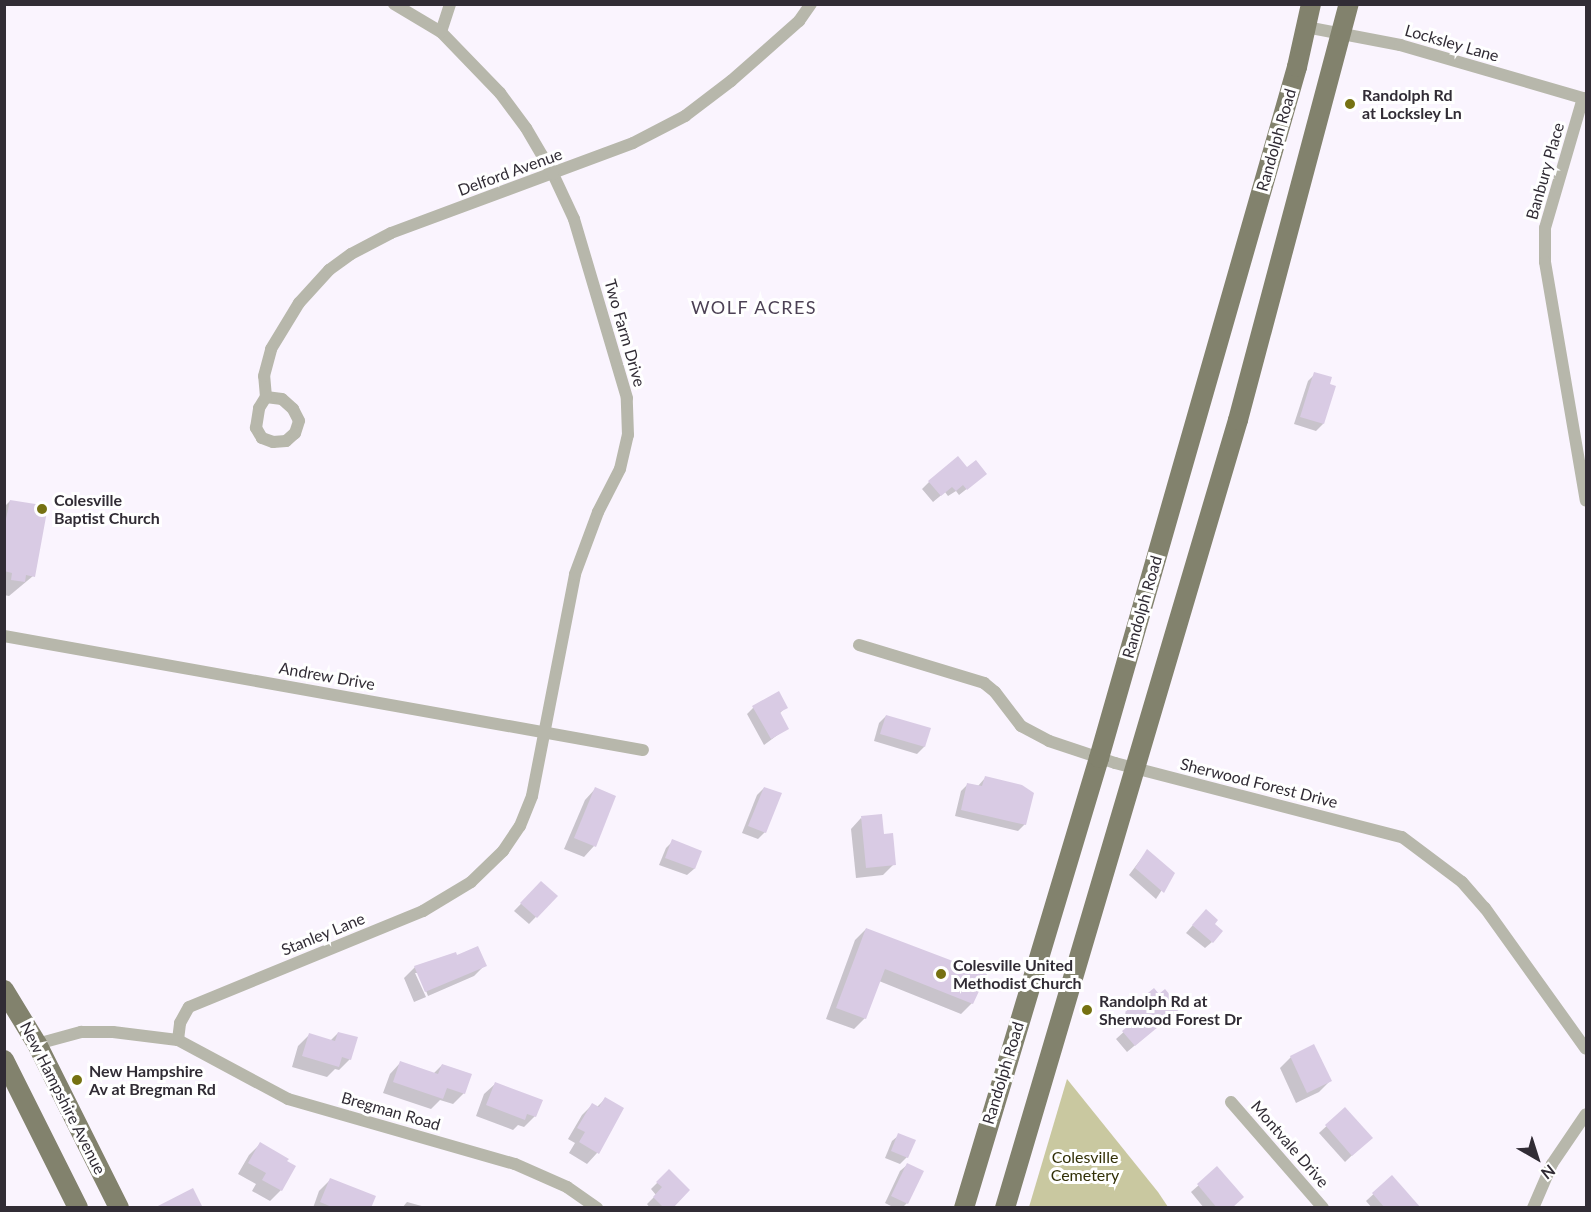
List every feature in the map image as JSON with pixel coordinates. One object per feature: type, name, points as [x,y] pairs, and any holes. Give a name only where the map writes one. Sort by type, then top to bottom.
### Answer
[{"type":"main road","name":"Randolph Road","points":[[964,1208],[1099,758],[1291,89],[1311,4]]},
{"type":"main road","points":[[1005,1208],[1137,769],[1238,420],[1343,34],[1349,4]]},
{"type":"main road","name":"New Hampshire Avenue","points":[[4,990],[37,1044],[119,1208]]},
{"type":"main road","name":"New Hampshire Avenue","points":[[4,1059],[78,1208]]},
{"type":"street","name":"Two Farm Drive","points":[[394,4],[441,32],[500,93],[526,128],[553,174],[574,219],[627,398],[628,435],[620,469],[598,512],[575,574],[545,731]]},
{"type":"street","points":[[441,32],[450,4]]},
{"type":"street","name":"Delford Avenue","points":[[266,397],[264,376],[271,349],[299,303],[329,270],[351,254],[391,233],[633,143],[685,116],[731,81],[799,21],[811,4]]},
{"type":"street","name":"Locksley Lane","points":[[1306,27],[1400,45],[1585,98]]},
{"type":"street","name":"Banbury Place","points":[[1585,98],[1545,228],[1545,262],[1582,445],[1587,501]]},
{"type":"street","name":"Andrew Drive","points":[[4,636],[643,750]]},
{"type":"street","name":"Sherwood Forest Drive","points":[[858,645],[984,683],[995,692],[1021,726],[1049,741],[1137,769],[1402,837],[1462,882],[1485,908],[1587,1049]]},
{"type":"street","name":"Stanley Lane","points":[[178,1040],[180,1023],[189,1007],[423,911],[471,882],[503,851],[520,826],[532,796],[545,731]]},
{"type":"street","points":[[37,1044],[81,1032],[113,1032],[178,1040]]},
{"type":"street","name":"Bregman Road","points":[[178,1040],[288,1099],[514,1164],[567,1186],[597,1208]]},
{"type":"street","name":"Montvale Drive","points":[[1231,1102],[1323,1208]]},
{"type":"street","points":[[1533,1208],[1552,1164],[1587,1114]]},
{"type":"green space","name":"Colesville Cemetery","points":[[1067,1079],[1158,1192],[1168,1207],[1029,1207]]},
{"type":"building","points":[[1314,372],[1332,377],[1330,384],[1336,386],[1324,424],[1300,417]]},
{"type":"building","points":[[958,456],[967,467],[976,460],[987,474],[967,490],[963,485],[956,491],[952,487],[941,496],[928,481]]},
{"type":"building","points":[[10,500],[48,506],[35,577],[26,575],[25,582],[11,580],[12,573],[4,571],[4,528]]},
{"type":"building","points":[[779,691],[788,708],[780,712],[789,729],[771,739],[752,706]]},
{"type":"building","points":[[886,715],[931,728],[925,747],[880,734]]},
{"type":"building","points":[[985,776],[1022,785],[1034,793],[1026,825],[961,810],[967,783],[982,786]]},
{"type":"building","points":[[595,787],[616,796],[596,847],[574,838]]},
{"type":"building","points":[[764,787],[782,793],[766,833],[748,826]]},
{"type":"building","points":[[882,814],[884,834],[893,833],[896,865],[866,868],[861,816]]},
{"type":"building","points":[[672,839],[702,851],[695,869],[665,858]]},
{"type":"building","points":[[1147,849],[1175,873],[1164,893],[1135,868]]},
{"type":"building","points":[[541,881],[558,896],[537,918],[520,903]]},
{"type":"building","points":[[1206,909],[1218,920],[1215,924],[1223,931],[1213,943],[1192,925]]},
{"type":"building","points":[[866,928],[987,974],[973,1004],[885,969],[866,1019],[836,1008]]},
{"type":"building","points":[[478,946],[487,966],[425,992],[414,966],[456,952],[457,955]]},
{"type":"building","points":[[1154,988],[1159,994],[1165,989],[1181,1008],[1135,1046],[1122,1031],[1133,1022],[1125,1012]]},
{"type":"building","points":[[338,1032],[358,1037],[351,1060],[342,1057],[339,1067],[302,1056],[309,1033],[335,1041]]},
{"type":"building","points":[[1314,1044],[1332,1081],[1307,1093],[1290,1056]]},
{"type":"building","points":[[400,1061],[438,1074],[442,1064],[472,1074],[465,1094],[447,1088],[443,1099],[393,1082]]},
{"type":"building","points":[[495,1082],[543,1100],[536,1117],[527,1114],[525,1120],[486,1105]]},
{"type":"building","points":[[605,1097],[624,1108],[599,1154],[579,1142],[585,1132],[577,1128],[592,1103],[599,1107]]},
{"type":"building","points":[[1345,1107],[1373,1138],[1352,1156],[1325,1125]]},
{"type":"building","points":[[898,1133],[916,1140],[908,1158],[891,1151]]},
{"type":"building","points":[[260,1142],[289,1159],[287,1161],[296,1166],[282,1191],[262,1180],[266,1173],[248,1163]]},
{"type":"building","points":[[907,1163],[924,1171],[908,1204],[891,1196]]},
{"type":"building","points":[[1217,1166],[1244,1197],[1232,1208],[1217,1208],[1197,1184]]},
{"type":"building","points":[[669,1169],[690,1190],[673,1208],[664,1208],[653,1197],[662,1187],[656,1182]]},
{"type":"building","points":[[1392,1175],[1421,1208],[1385,1208],[1372,1193]]},
{"type":"building","points":[[330,1178],[376,1196],[371,1208],[334,1208],[320,1202]]},
{"type":"building","points":[[193,1188],[203,1208],[154,1208]]},
{"type":"place","name":"Randolph Rd at Locksley Ln","points":[[1350,104]]},
{"type":"place","name":"Colesville Baptist Church","points":[[42,509]]},
{"type":"place","name":"Colesville United Methodist Church","points":[[941,974]]},
{"type":"place","name":"Randolph Rd at Sherwood Forest Dr","points":[[1087,1010]]},
{"type":"place","name":"New Hampshire Av at Bregman Rd","points":[[77,1080]]},
{"type":"district","name":"WOLF ACRES","points":[[754,307]]}]
